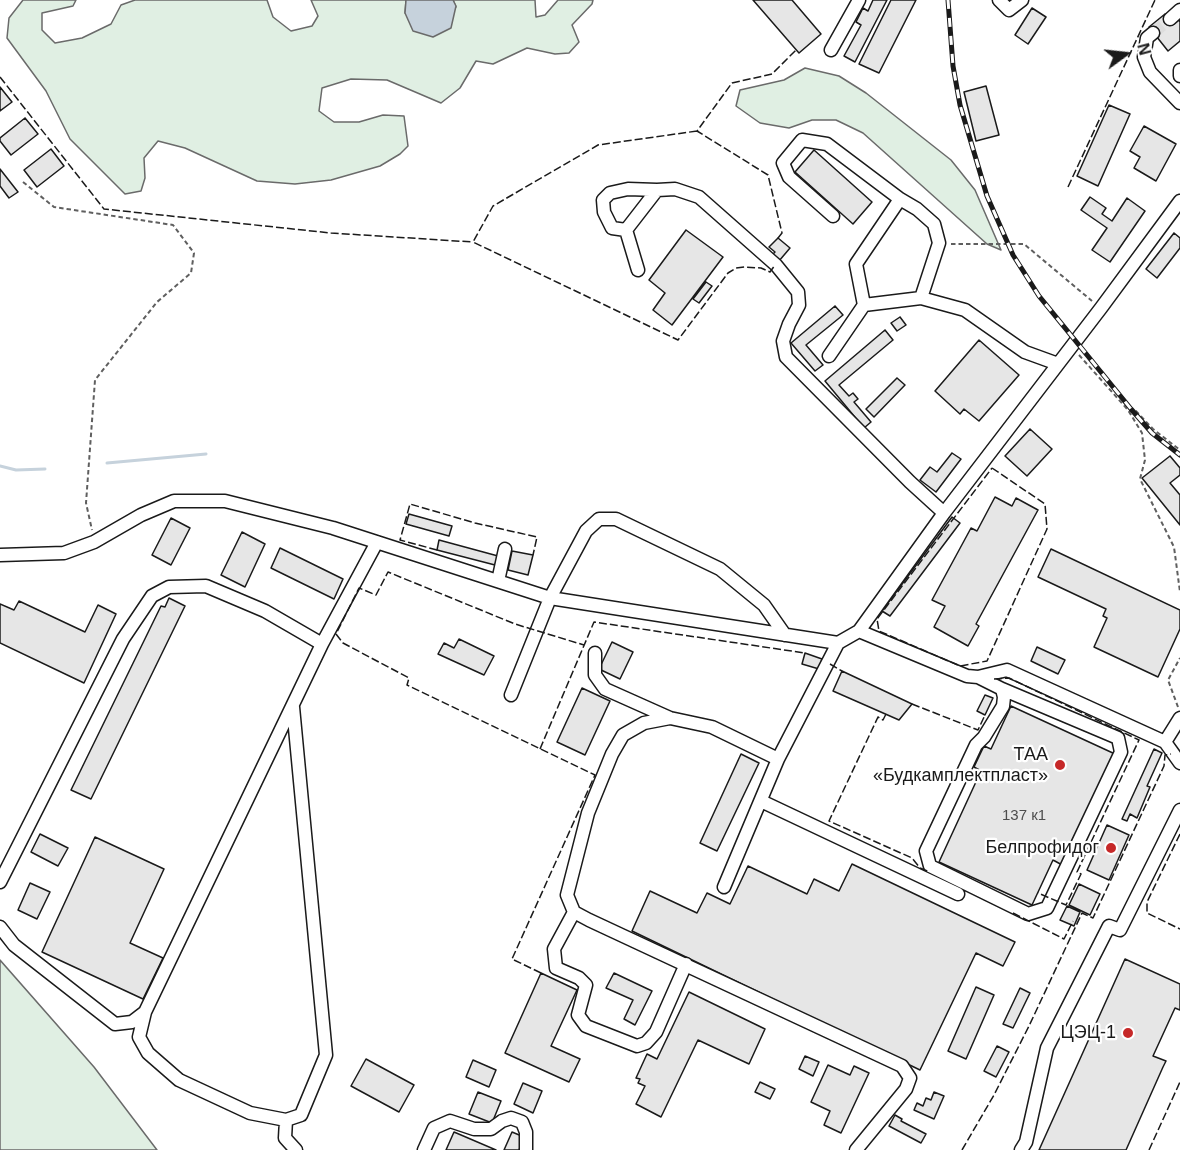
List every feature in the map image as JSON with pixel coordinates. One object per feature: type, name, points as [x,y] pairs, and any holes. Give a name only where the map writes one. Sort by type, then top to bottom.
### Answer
[{"type":"street","points":[[831,50],[859,0]]},
{"type":"street","points":[[999,0],[1009,10],[1022,0]]},
{"type":"street","points":[[1170,19],[1180,10]]},
{"type":"street","points":[[1153,33],[1147,38],[1144,57],[1150,72],[1180,103]]},
{"type":"street","points":[[1180,70],[1180,76]]},
{"type":"street","points":[[832,216],[789,177],[783,163],[802,140],[827,144],[934,224],[939,243],[921,298]]},
{"type":"street","points":[[626,230],[612,228],[604,212],[603,200],[610,193],[628,189],[675,189],[699,197],[776,265],[798,292],[799,305],[783,342],[786,357],[910,482],[944,513]]},
{"type":"street","points":[[626,230],[657,190]]},
{"type":"street","points":[[829,356],[864,305],[855,264],[900,199]]},
{"type":"street","points":[[724,887],[778,759],[838,643],[859,631],[944,513],[1180,201]]},
{"type":"street","points":[[626,230],[638,270]]},
{"type":"street","points":[[864,305],[921,298],[965,310],[1025,352],[1058,364]]},
{"type":"street","points":[[0,555],[64,553],[94,542],[141,515],[174,501],[225,501],[322,525],[550,598],[838,643]]},
{"type":"street","points":[[511,695],[550,598],[586,531],[599,519],[616,519],[720,569],[765,605],[785,635]]},
{"type":"street","points":[[293,706],[326,1055],[302,1115],[286,1120],[250,1113],[178,1080],[148,1053],[139,1037],[145,1012],[322,644],[377,542]]},
{"type":"street","points":[[498,581],[506,549]]},
{"type":"street","points":[[0,882],[123,639],[152,596],[170,587],[207,586],[265,611],[322,644]]},
{"type":"street","points":[[859,631],[967,676],[978,677],[1007,670],[1165,742],[1180,763]]},
{"type":"street","points":[[595,653],[595,675],[605,689],[670,718],[712,728],[778,759]]},
{"type":"street","points":[[978,677],[1118,738],[1121,752],[1047,908],[1028,914],[930,866],[926,851],[976,745],[984,737],[1003,706],[1002,689]]},
{"type":"street","points":[[670,718],[644,723],[623,735],[612,754],[588,813],[567,895],[574,912],[810,1025],[902,1066],[910,1077],[906,1089],[856,1150]]},
{"type":"street","points":[[1165,742],[1180,718]]},
{"type":"street","points":[[761,801],[958,894]]},
{"type":"street","points":[[1021,1150],[1026,1142],[1047,1048],[1109,926],[1120,930],[1180,810]]},
{"type":"street","points":[[574,912],[554,949],[556,968],[579,978],[585,986],[578,1016],[586,1026],[637,1046],[646,1043],[656,1032],[686,964]]},
{"type":"street","points":[[0,927],[14,945],[115,1024],[132,1022],[145,1012]]},
{"type":"street","points":[[424,1150],[434,1128],[450,1121],[474,1129],[491,1129],[511,1118],[522,1122],[526,1132],[526,1150]]},
{"type":"street","points":[[286,1120],[285,1138],[296,1150]]},
{"type":"path","points":[[23,182],[54,207],[173,225],[194,253],[190,273],[157,302],[95,380],[86,503],[94,542]]},
{"type":"path","points":[[939,243],[1024,244],[1101,308]]},
{"type":"path","points":[[1071,346],[1128,410],[1142,433],[1145,460],[1140,479],[1174,547],[1180,592]]},
{"type":"path","points":[[1128,410],[1134,409],[1153,429],[1180,450]]},
{"type":"path","points":[[1180,657],[1168,680],[1180,712]]},
{"type":"green space","points":[[23,0],[76,0],[73,6],[42,13],[42,30],[55,43],[82,38],[111,24],[121,5],[135,0],[267,0],[273,17],[291,31],[312,26],[318,16],[311,0],[406,0],[405,13],[456,7],[453,0],[535,0],[536,17],[545,15],[558,0],[593,0],[592,4],[572,25],[579,42],[569,53],[555,54],[527,48],[493,64],[476,61],[460,88],[441,103],[387,80],[351,79],[322,88],[319,111],[334,122],[359,122],[383,115],[404,116],[408,146],[400,154],[380,166],[331,180],[295,184],[257,181],[185,148],[158,141],[144,158],[145,178],[141,191],[125,194],[70,139],[46,91],[7,38],[9,18]]},
{"type":"green space","points":[[805,68],[839,76],[866,93],[951,160],[975,190],[1001,250],[987,244],[863,133],[836,120],[812,120],[789,128],[760,123],[736,106],[740,90],[784,80]]},
{"type":"green space","points":[[0,960],[94,1067],[157,1150],[0,1150]]},
{"type":"shaded area","points":[[406,0],[453,0],[456,6],[451,28],[433,37],[413,31],[405,13]]},
{"type":"building","points":[[753,0],[792,0],[821,34],[799,53]]},
{"type":"building","points":[[873,0],[887,0],[855,62],[844,56],[861,25],[856,22],[863,8],[868,11]]},
{"type":"building","points":[[891,0],[916,0],[879,73],[859,64]]},
{"type":"building","points":[[1032,8],[1046,17],[1028,44],[1015,35]]},
{"type":"building","points":[[1165,14],[1174,24],[1179,20],[1180,22],[1180,41],[1168,51],[1149,27]]},
{"type":"building","points":[[986,86],[999,135],[976,141],[964,92]]},
{"type":"building","points":[[0,87],[12,102],[0,111]]},
{"type":"building","points":[[1109,105],[1130,114],[1098,186],[1077,176]]},
{"type":"building","points":[[25,118],[38,134],[11,155],[0,138]]},
{"type":"building","points":[[1144,126],[1176,144],[1156,181],[1134,168],[1140,157],[1130,151]]},
{"type":"building","points":[[51,149],[64,166],[37,187],[24,170]]},
{"type":"building","points":[[814,150],[872,202],[853,224],[795,172]]},
{"type":"building","points":[[0,169],[18,192],[9,198],[0,186]]},
{"type":"building","points":[[1090,197],[1106,208],[1102,214],[1112,221],[1127,198],[1145,211],[1110,262],[1092,250],[1107,228],[1081,210]]},
{"type":"building","points":[[686,230],[723,257],[672,325],[653,310],[665,293],[649,280]]},
{"type":"building","points":[[1174,233],[1180,238],[1180,248],[1157,278],[1146,269]]},
{"type":"building","points":[[778,238],[790,248],[779,261],[772,255],[775,252],[769,247]]},
{"type":"building","points":[[706,282],[712,286],[699,303],[693,299]]},
{"type":"building","points":[[835,306],[843,315],[806,345],[823,365],[815,371],[791,343]]},
{"type":"building","points":[[900,317],[906,325],[897,331],[891,323]]},
{"type":"building","points":[[885,330],[893,340],[839,385],[849,396],[853,393],[858,399],[854,402],[871,422],[864,428],[825,381]]},
{"type":"building","points":[[979,340],[1019,375],[979,421],[964,409],[960,414],[935,391]]},
{"type":"building","points":[[897,378],[905,385],[874,417],[866,409]]},
{"type":"building","points":[[1030,429],[1052,449],[1027,476],[1005,456]]},
{"type":"building","points":[[952,453],[961,459],[936,492],[920,480],[930,467],[937,472]]},
{"type":"building","points":[[1170,456],[1180,468],[1180,475],[1170,483],[1180,495],[1180,525],[1142,478]]},
{"type":"building","points":[[995,497],[1012,506],[1016,498],[1038,510],[976,624],[979,626],[968,646],[934,627],[945,606],[932,600],[971,528],[977,531]]},
{"type":"building","points":[[409,514],[452,526],[449,536],[406,524]]},
{"type":"building","points":[[952,517],[960,523],[890,616],[882,611]]},
{"type":"building","points":[[171,518],[190,528],[171,565],[152,555]]},
{"type":"building","points":[[242,532],[265,544],[245,587],[221,575]]},
{"type":"building","points":[[439,540],[498,556],[495,565],[437,550]]},
{"type":"building","points":[[280,548],[343,579],[334,599],[271,568]]},
{"type":"building","points":[[1051,549],[1180,610],[1180,629],[1158,677],[1094,647],[1107,618],[1103,616],[1106,609],[1038,577]]},
{"type":"building","points":[[512,551],[533,555],[528,575],[508,570]]},
{"type":"building","points":[[169,598],[185,606],[91,799],[71,790],[161,606],[165,607]]},
{"type":"building","points":[[19,601],[85,632],[98,605],[116,614],[84,683],[0,643],[0,604],[14,610]]},
{"type":"building","points":[[459,639],[494,656],[484,675],[438,654],[444,643],[454,648]]},
{"type":"building","points":[[612,642],[633,652],[620,679],[599,669]]},
{"type":"building","points":[[1037,647],[1065,660],[1058,674],[1031,661]]},
{"type":"building","points":[[805,653],[822,659],[819,669],[802,664]]},
{"type":"building","points":[[842,671],[912,704],[899,720],[833,691]]},
{"type":"building","points":[[582,688],[610,701],[585,755],[557,742]]},
{"type":"building","points":[[985,695],[993,698],[985,715],[977,711]]},
{"type":"building","points":[[1011,706],[1115,754],[1064,866],[1053,860],[1032,905],[939,862],[981,771],[974,767],[984,746],[991,749]]},
{"type":"building","points":[[1154,749],[1162,753],[1147,786],[1150,787],[1137,818],[1130,814],[1127,821],[1122,819]]},
{"type":"building","points":[[741,754],[759,763],[717,851],[700,843]]},
{"type":"building","points":[[1107,825],[1129,835],[1109,880],[1087,870]]},
{"type":"building","points":[[40,834],[68,848],[58,866],[31,852]]},
{"type":"building","points":[[95,837],[164,869],[130,943],[163,958],[143,999],[42,952]]},
{"type":"building","points":[[852,864],[1015,942],[1003,966],[976,953],[920,1070],[632,931],[650,891],[697,913],[707,893],[730,904],[748,866],[807,894],[814,879],[839,891]]},
{"type":"building","points":[[30,883],[50,892],[37,919],[18,910]]},
{"type":"building","points":[[1079,884],[1100,894],[1090,915],[1069,905]]},
{"type":"building","points":[[1067,906],[1080,912],[1074,926],[1060,920]]},
{"type":"building","name":"ЦЭЦ-1","points":[[1125,959],[1180,984],[1180,1010],[1175,1008],[1153,1056],[1166,1061],[1126,1150],[1039,1150]]},
{"type":"building","points":[[541,973],[577,990],[551,1046],[580,1059],[569,1082],[505,1053]]},
{"type":"building","points":[[614,973],[652,991],[635,1025],[624,1019],[633,1000],[606,988]]},
{"type":"building","points":[[976,987],[994,995],[966,1059],[948,1051]]},
{"type":"building","points":[[1020,988],[1030,993],[1013,1028],[1003,1024]]},
{"type":"building","points":[[689,992],[765,1029],[749,1064],[698,1040],[661,1117],[636,1104],[645,1086],[638,1083],[640,1079],[636,1078],[647,1054],[657,1059]]},
{"type":"building","points":[[997,1046],[1009,1052],[996,1077],[984,1071]]},
{"type":"building","points":[[805,1056],[819,1062],[813,1076],[799,1069]]},
{"type":"building","points":[[366,1059],[414,1085],[399,1112],[351,1086]]},
{"type":"building","points":[[473,1060],[496,1070],[489,1087],[466,1077]]},
{"type":"building","points":[[828,1065],[850,1075],[854,1066],[869,1073],[841,1133],[824,1125],[830,1111],[811,1102]]},
{"type":"building","points":[[760,1082],[775,1089],[770,1099],[755,1092]]},
{"type":"building","points":[[523,1083],[542,1091],[533,1113],[514,1104]]},
{"type":"building","points":[[478,1092],[501,1101],[492,1123],[469,1114]]},
{"type":"building","points":[[934,1092],[944,1096],[934,1119],[914,1110],[917,1103],[923,1106],[926,1098],[931,1100]]},
{"type":"building","points":[[895,1115],[902,1119],[901,1121],[926,1134],[921,1143],[889,1126]]},
{"type":"building","points":[[454,1132],[496,1150],[446,1150]]},
{"type":"building","points":[[512,1132],[524,1137],[519,1150],[504,1150]]},
{"type":"waterway","points":[[107,463],[206,454]]},
{"type":"waterway","points":[[0,466],[16,470],[45,469]]},
{"type":"tunnel","points":[[1153,33],[1170,19]]},
{"type":"railway","points":[[948,0],[953,66],[960,105],[987,196],[1013,255],[1039,296],[1131,409],[1152,433],[1180,455]]},
{"type":"fence","points":[[1068,187],[1155,0]]},
{"type":"fence","points":[[778,238],[782,233],[768,175],[697,131],[732,83],[772,74],[796,50]]},
{"type":"fence","points":[[0,77],[104,209],[331,233],[473,242]]},
{"type":"fence","points":[[697,131],[598,145],[493,206],[473,242],[678,340],[728,273],[736,268],[745,267],[761,268],[770,272],[775,265]]},
{"type":"fence","points":[[992,468],[1045,504],[1047,529],[987,661],[960,666],[879,631],[877,619],[992,468]]},
{"type":"fence","points":[[437,550],[400,540],[410,504],[475,523],[537,537],[533,555]]},
{"type":"fence","points":[[541,973],[512,959],[595,775],[407,685],[409,678],[343,643],[336,634],[359,588],[376,595],[388,572],[515,624],[584,645]]},
{"type":"fence","points":[[540,749],[594,622],[805,653]]},
{"type":"fence","points":[[830,664],[842,671]]},
{"type":"fence","points":[[994,679],[1009,678],[1139,740],[1077,872],[1081,874],[1066,905],[1038,893]]},
{"type":"fence","points":[[912,704],[978,730],[985,715]]},
{"type":"fence","points":[[886,714],[883,720],[878,717],[829,821],[912,858],[920,868],[930,872]]},
{"type":"fence","points":[[962,1150],[994,1095],[1029,1026],[1082,913],[1093,918],[1164,766],[1165,755],[1171,754]]},
{"type":"fence","points":[[1180,834],[1147,902],[1147,913],[1180,929]]},
{"type":"fence","points":[[1013,913],[1064,939],[1073,921]]},
{"type":"fence","points":[[1149,1150],[1180,1082]]},
{"type":"place","name":"ТАА «Будкамплектпласт»","points":[[1060,765]]},
{"type":"place","name":"Белпрофидог","points":[[1111,848]]},
{"type":"place","name":"ЦЭЦ-1","points":[[1128,1033]]}]
